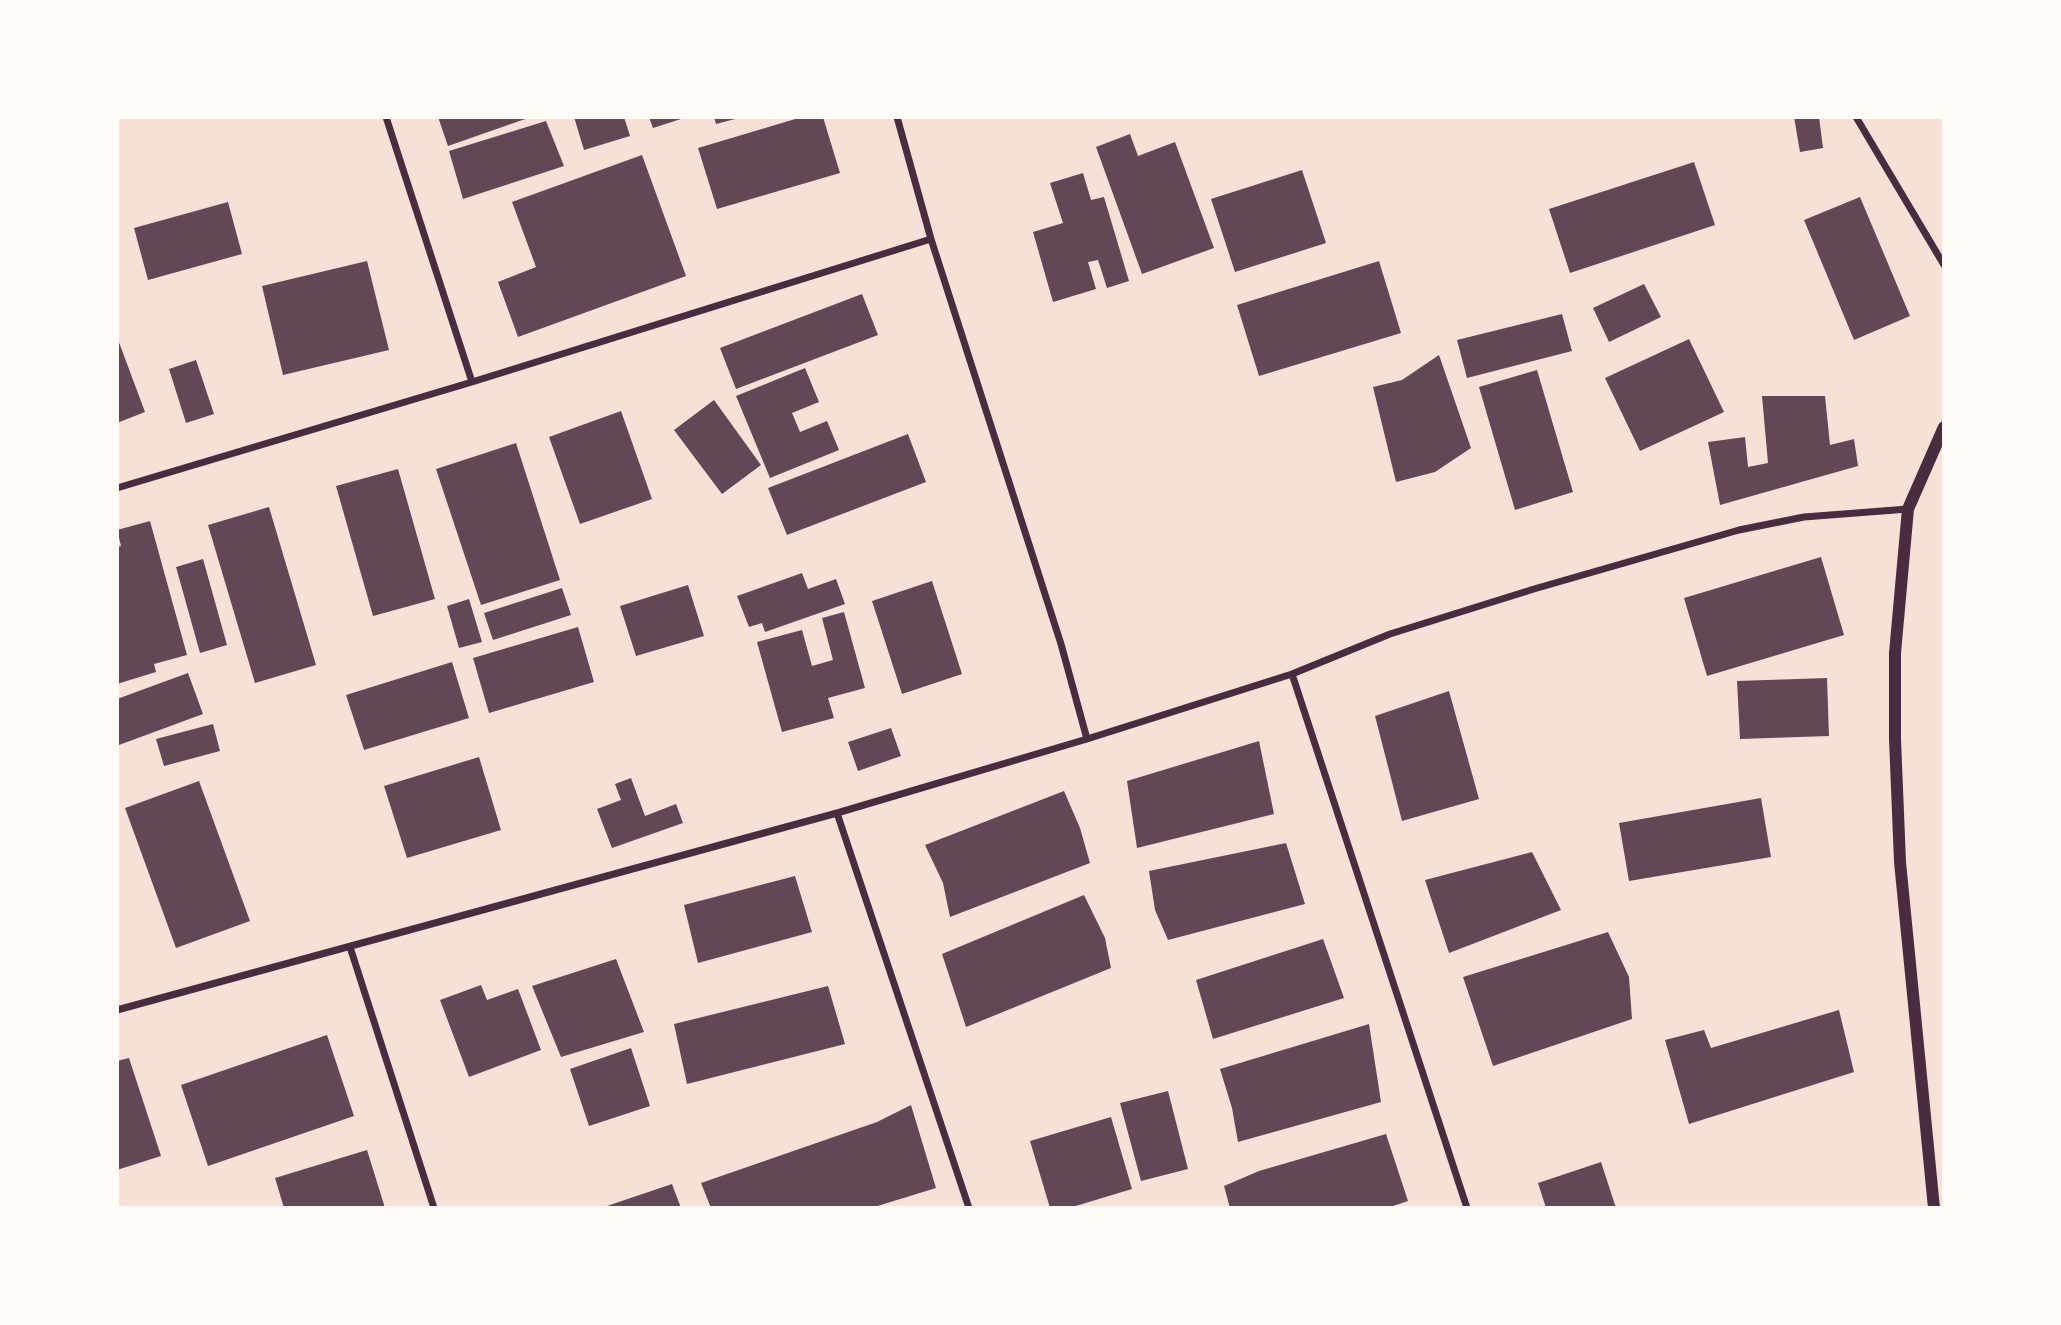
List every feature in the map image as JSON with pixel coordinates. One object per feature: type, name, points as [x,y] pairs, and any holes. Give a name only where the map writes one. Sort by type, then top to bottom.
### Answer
[{"type":"street","points":[[386,117],[472,382]]},
{"type":"street","points":[[897,117],[931,239],[1061,644],[1087,739]]},
{"type":"street","points":[[1856,117],[1944,265]]},
{"type":"street","points":[[117,488],[472,382],[931,239]]},
{"type":"street","points":[[1934,1208],[1900,862],[1895,653],[1908,509],[1944,427]]},
{"type":"street","points":[[117,1010],[837,813],[1087,739],[1292,674],[1403,630],[1739,530],[1804,517],[1908,509]]},
{"type":"street","points":[[1292,674],[1467,1208]]},
{"type":"street","points":[[837,813],[969,1208]]},
{"type":"street","points":[[350,947],[434,1208]]},
{"type":"building","points":[[438,117],[528,117],[528,118],[448,146]]},
{"type":"building","points":[[574,117],[624,117],[630,136],[584,150]]},
{"type":"building","points":[[649,117],[684,117],[684,118],[653,128]]},
{"type":"building","points":[[714,117],[739,117],[739,118],[716,124]]},
{"type":"building","points":[[802,117],[823,117],[840,173],[717,209],[698,148]]},
{"type":"building","points":[[1794,117],[1819,117],[1823,148],[1800,152]]},
{"type":"building","points":[[546,121],[564,166],[463,199],[449,151]]},
{"type":"building","points":[[1130,134],[1138,156],[1175,142],[1214,248],[1142,274],[1096,147]]},
{"type":"building","points":[[642,155],[686,276],[518,337],[498,282],[536,267],[512,202]]},
{"type":"building","points":[[1694,162],[1715,225],[1570,273],[1549,209]]},
{"type":"building","points":[[1302,170],[1326,243],[1235,272],[1211,199]]},
{"type":"building","points":[[1083,173],[1091,200],[1104,197],[1129,281],[1107,288],[1098,260],[1088,262],[1096,289],[1053,302],[1033,232],[1063,223],[1050,183]]},
{"type":"building","points":[[1860,197],[1910,316],[1854,340],[1804,220]]},
{"type":"building","points":[[228,202],[242,254],[148,280],[134,228]]},
{"type":"building","points":[[367,261],[389,350],[283,375],[262,286]]},
{"type":"building","points":[[1379,261],[1401,333],[1259,376],[1237,305]]},
{"type":"building","points":[[1644,284],[1661,317],[1609,342],[1593,308]]},
{"type":"building","points":[[862,294],[878,335],[736,389],[720,348]]},
{"type":"building","points":[[1562,314],[1572,351],[1467,378],[1457,340]]},
{"type":"building","points":[[117,337],[145,412],[117,423]]},
{"type":"building","points":[[1689,339],[1724,412],[1640,451],[1605,378]]},
{"type":"building","points":[[1439,355],[1471,448],[1435,472],[1396,482],[1373,387],[1402,380]]},
{"type":"building","points":[[196,360],[214,414],[186,423],[169,369]]},
{"type":"building","points":[[805,368],[819,402],[792,413],[800,432],[827,421],[839,450],[770,478],[736,396]]},
{"type":"building","points":[[1537,370],[1573,492],[1515,510],[1479,387]]},
{"type":"building","points":[[1762,396],[1825,396],[1830,445],[1854,439],[1858,466],[1720,505],[1708,442],[1745,437],[1748,467],[1768,463]]},
{"type":"building","points":[[714,400],[761,465],[722,494],[674,430]]},
{"type":"building","points":[[621,411],[652,499],[580,524],[549,437]]},
{"type":"building","points":[[908,434],[926,482],[787,535],[768,488]]},
{"type":"building","points":[[516,443],[560,580],[481,605],[436,469]]},
{"type":"building","points":[[398,469],[435,599],[373,616],[336,486]]},
{"type":"building","points":[[269,507],[316,665],[255,683],[208,525]]},
{"type":"building","points":[[150,521],[187,655],[154,664],[156,672],[117,684],[117,547],[121,546],[117,530]]},
{"type":"building","points":[[1821,557],[1844,635],[1707,676],[1684,598]]},
{"type":"building","points":[[203,559],[227,645],[200,653],[176,567]]},
{"type":"building","points":[[802,573],[808,589],[836,579],[845,604],[765,632],[762,623],[749,627],[737,596]]},
{"type":"building","points":[[932,581],[962,674],[902,694],[872,601]]},
{"type":"building","points":[[688,585],[704,636],[636,656],[620,606]]},
{"type":"building","points":[[562,588],[571,615],[493,640],[484,613]]},
{"type":"building","points":[[469,599],[482,642],[459,648],[447,606]]},
{"type":"building","points":[[844,612],[865,688],[828,698],[834,718],[782,732],[757,642],[802,630],[812,666],[833,660],[822,618]]},
{"type":"building","points":[[578,627],[594,682],[489,713],[473,658]]},
{"type":"building","points":[[452,662],[469,718],[364,750],[346,695]]},
{"type":"building","points":[[188,673],[203,714],[119,745],[117,699]]},
{"type":"building","points":[[1827,678],[1829,736],[1740,739],[1737,681]]},
{"type":"building","points":[[1449,691],[1479,799],[1402,821],[1375,716]]},
{"type":"building","points":[[213,724],[220,751],[164,766],[156,739]]},
{"type":"building","points":[[891,728],[901,756],[858,771],[848,742]]},
{"type":"building","points":[[1259,741],[1274,814],[1137,848],[1127,781]]},
{"type":"building","points":[[479,757],[501,830],[407,858],[384,786]]},
{"type":"building","points":[[631,778],[645,816],[676,804],[683,823],[612,848],[597,809],[621,800],[615,784]]},
{"type":"building","points":[[199,781],[250,921],[176,948],[125,808]]},
{"type":"building","points":[[1064,791],[1080,828],[1090,863],[950,917],[943,883],[925,845]]},
{"type":"building","points":[[1761,798],[1771,857],[1629,881],[1619,823]]},
{"type":"building","points":[[1286,843],[1305,904],[1168,940],[1155,910],[1149,871]]},
{"type":"building","points":[[1532,852],[1561,910],[1449,953],[1425,880]]},
{"type":"building","points":[[795,876],[812,932],[698,963],[684,905]]},
{"type":"building","points":[[1084,895],[1105,938],[1111,968],[966,1027],[942,954]]},
{"type":"building","points":[[1608,932],[1629,977],[1632,1019],[1493,1066],[1463,977]]},
{"type":"building","points":[[1323,939],[1344,998],[1213,1039],[1196,980]]},
{"type":"building","points":[[616,959],[644,1032],[561,1057],[532,986]]},
{"type":"building","points":[[481,985],[487,1000],[518,989],[541,1050],[469,1077],[440,1000]]},
{"type":"building","points":[[828,986],[845,1044],[687,1084],[674,1024]]},
{"type":"building","points":[[1839,1010],[1854,1072],[1689,1124],[1665,1040],[1704,1030],[1711,1048]]},
{"type":"building","points":[[1369,1024],[1381,1102],[1238,1142],[1232,1108],[1220,1069]]},
{"type":"building","points":[[327,1035],[354,1116],[208,1166],[181,1085]]},
{"type":"building","points":[[631,1048],[650,1106],[589,1126],[570,1069]]},
{"type":"building","points":[[129,1058],[161,1156],[117,1170],[117,1061]]},
{"type":"building","points":[[1168,1091],[1188,1169],[1141,1181],[1120,1103]]},
{"type":"building","points":[[911,1105],[936,1188],[871,1208],[711,1208],[701,1183],[877,1122]]},
{"type":"building","points":[[1111,1117],[1132,1189],[1069,1208],[1050,1208],[1030,1141]]},
{"type":"building","points":[[1386,1134],[1408,1201],[1387,1208],[1230,1208],[1224,1186],[1259,1171]]},
{"type":"building","points":[[367,1150],[385,1208],[284,1208],[275,1178]]},
{"type":"building","points":[[1601,1162],[1616,1208],[1546,1208],[1538,1183]]},
{"type":"building","points":[[672,1184],[681,1208],[604,1208],[604,1207]]}]
